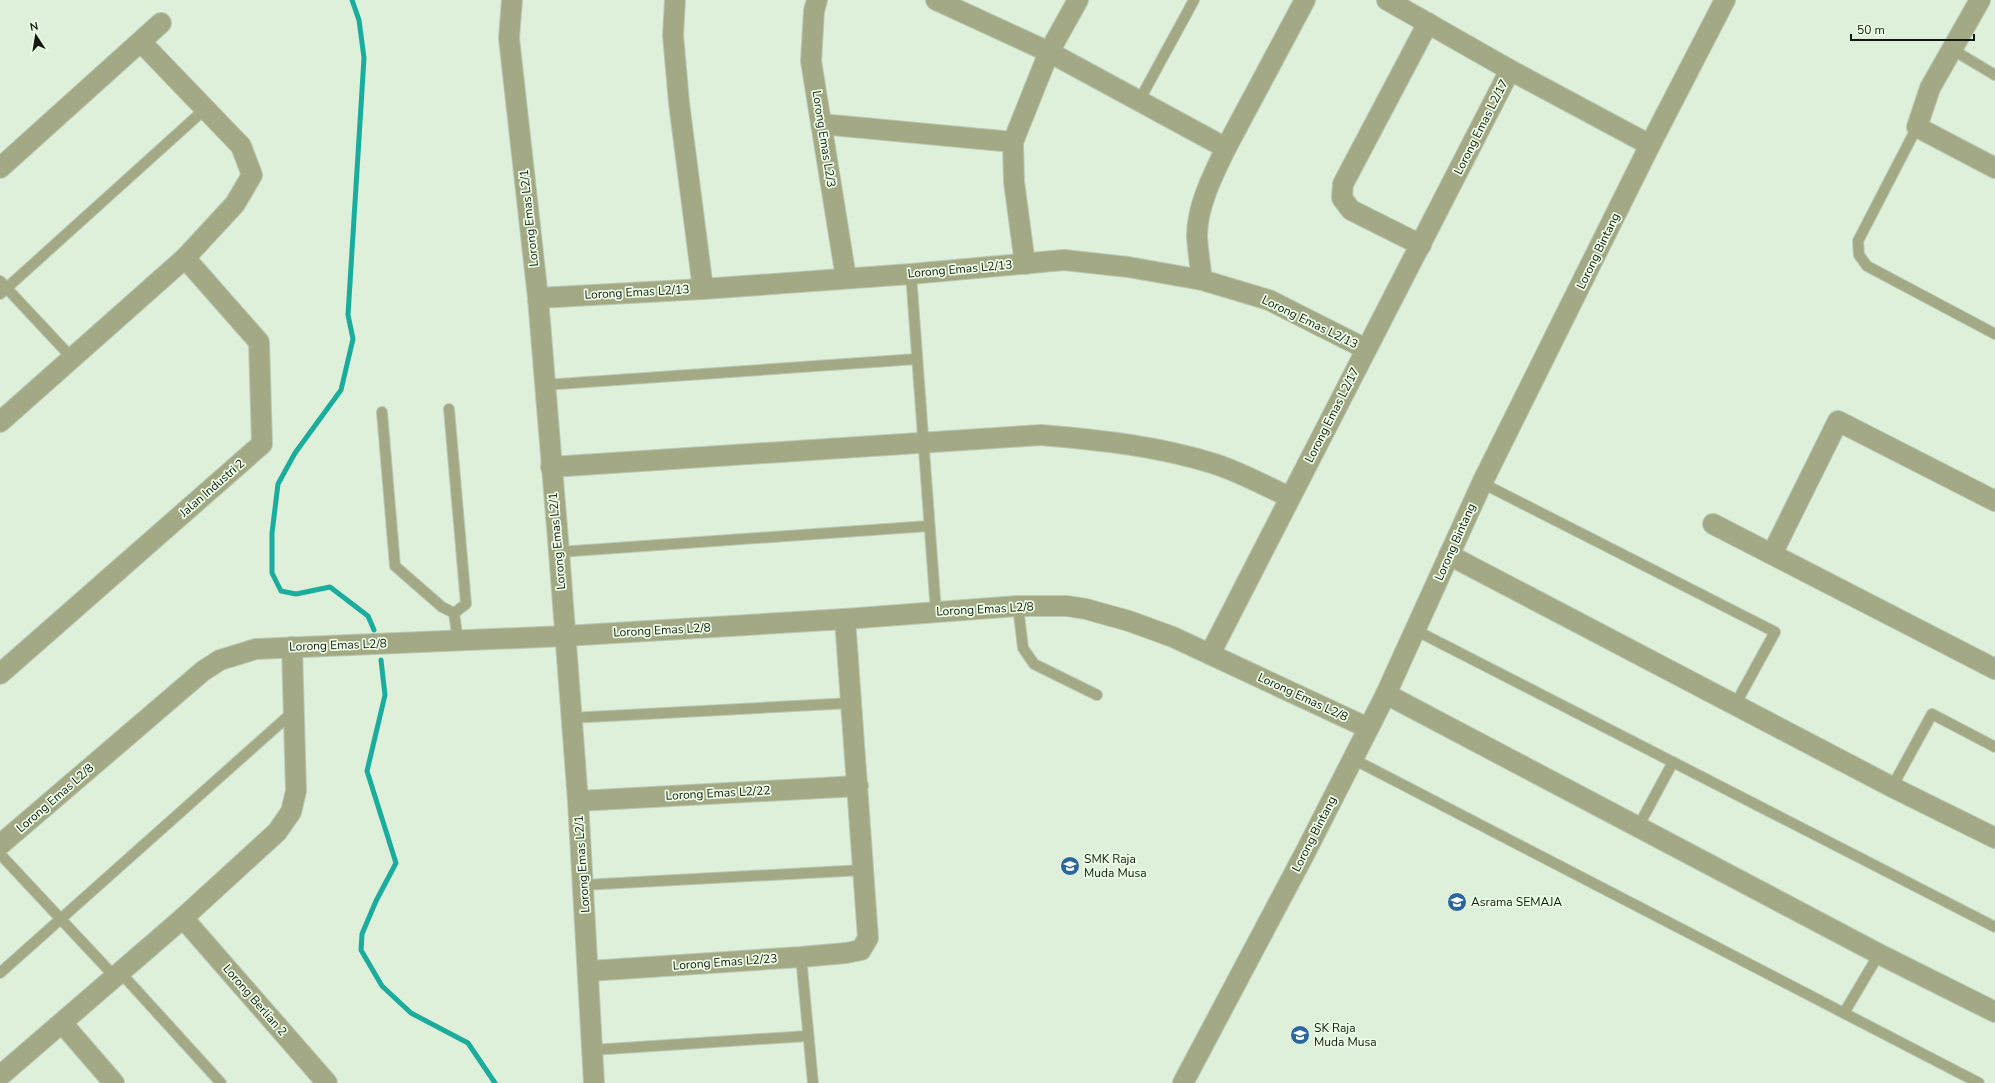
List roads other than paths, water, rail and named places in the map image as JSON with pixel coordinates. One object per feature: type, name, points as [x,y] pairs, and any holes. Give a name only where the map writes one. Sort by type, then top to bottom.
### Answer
[{"type":"street","name":"Lorong Emas L2/1","points":[[512,0],[509,38],[538,298],[559,552],[570,718],[578,801],[589,971],[594,1083]]},
{"type":"street","points":[[675,0],[673,35],[679,103],[703,289]]},
{"type":"street","name":"Lorong Emas L2/3","points":[[817,0],[814,11],[811,61],[846,278]]},
{"type":"street","points":[[936,0],[1048,52],[1226,148]]},
{"type":"street","points":[[1025,264],[1014,182],[1013,142],[1048,52],[1078,0]]},
{"type":"street","points":[[1202,280],[1197,235],[1203,202],[1226,148],[1305,0]]},
{"type":"street","points":[[1387,0],[1413,6],[1428,23],[1510,70],[1650,145]]},
{"type":"street","name":"Lorong Bintang","points":[[1183,1083],[1386,694],[1482,483],[1650,145],[1725,0]]},
{"type":"street","points":[[1980,0],[1953,50],[1930,88],[1917,127],[1995,168]]},
{"type":"street","points":[[0,168],[161,23]]},
{"type":"street","points":[[1421,245],[1351,210],[1342,198],[1343,184],[1428,23]]},
{"type":"street","points":[[0,422],[184,258],[235,204],[252,175],[241,146],[141,42]]},
{"type":"street","name":"Lorong Emas L2/17","points":[[1210,654],[1510,70]]},
{"type":"street","points":[[821,124],[1013,142]]},
{"type":"street","name":"Jalan Industri 2","points":[[0,674],[262,444],[259,342],[184,258]]},
{"type":"street","name":"Lorong Emas L2/13","points":[[538,298],[703,289],[911,274],[1064,260],[1128,266],[1202,280],[1269,300],[1366,349]]},
{"type":"street","points":[[1772,554],[1838,422],[1995,501]]},
{"type":"street","points":[[551,467],[1041,435],[1104,440],[1158,449],[1216,464],[1290,497]]},
{"type":"street","points":[[1713,524],[1995,669]]},
{"type":"street","points":[[1449,555],[1735,705],[1995,838]]},
{"type":"street","name":"Lorong Emas L2/8","points":[[0,845],[203,671],[220,660],[240,652],[256,649],[565,636],[1049,605],[1086,609],[1129,621],[1166,634],[1368,728]]},
{"type":"street","points":[[845,619],[864,870]]},
{"type":"street","points":[[0,1076],[183,918],[277,832],[291,812],[296,791],[292,647]]},
{"type":"street","points":[[1386,694],[1879,954],[1995,1012]]},
{"type":"street","name":"Lorong Emas L2/22","points":[[578,801],[858,786]]},
{"type":"street","name":"Lorong Emas L2/23","points":[[589,971],[801,957],[846,953],[861,950],[868,938],[864,870]]},
{"type":"street","name":"Lorong Berlian 2","points":[[183,918],[327,1083]]},
{"type":"street","points":[[62,1023],[114,1083]]},
{"type":"lane","points":[[1139,101],[1194,0]]},
{"type":"lane","points":[[1953,50],[1995,75]]},
{"type":"lane","points":[[72,358],[2,288],[205,109]]},
{"type":"lane","points":[[1917,127],[1858,241],[1859,255],[1867,266],[1995,334]]},
{"type":"lane","points":[[911,274],[922,443],[936,612]]},
{"type":"lane","points":[[544,385],[917,359]]},
{"type":"lane","points":[[450,409],[466,604],[454,613]]},
{"type":"lane","points":[[382,412],[396,566],[442,607],[454,613]]},
{"type":"lane","points":[[1482,483],[1775,632],[1735,705]]},
{"type":"lane","points":[[559,552],[929,526]]},
{"type":"lane","points":[[1018,606],[1023,648],[1034,664],[1097,695]]},
{"type":"lane","points":[[454,613],[458,641]]},
{"type":"lane","points":[[1415,630],[1995,927]]},
{"type":"lane","points":[[570,718],[851,703]]},
{"type":"lane","points":[[0,973],[294,711]]},
{"type":"lane","points":[[1892,786],[1932,714],[1995,747]]},
{"type":"lane","points":[[1353,759],[1979,1083]]},
{"type":"lane","points":[[1638,827],[1673,762]]},
{"type":"lane","points":[[0,854],[61,919],[118,975],[221,1083]]},
{"type":"lane","points":[[583,886],[864,870]]},
{"type":"lane","points":[[1844,1013],[1879,954]]},
{"type":"lane","points":[[801,957],[813,1083]]},
{"type":"lane","points":[[592,1050],[808,1036]]},
{"type":"waterway","points":[[352,0],[359,20],[364,58],[348,315],[353,339],[341,390],[295,453],[278,484],[272,533],[272,573],[281,591],[296,594],[330,587],[368,616],[374,630]]},
{"type":"waterway","points":[[381,660],[385,695],[367,771],[396,863],[376,901],[362,934],[361,950],[382,986],[411,1013],[468,1043],[495,1083]]},
{"type":"place","name":"SMK Raja Muda Musa","points":[[1070,866]]},
{"type":"place","name":"Asrama SEMAJA","points":[[1457,902]]},
{"type":"place","name":"SK Raja Muda Musa","points":[[1300,1035]]}]
